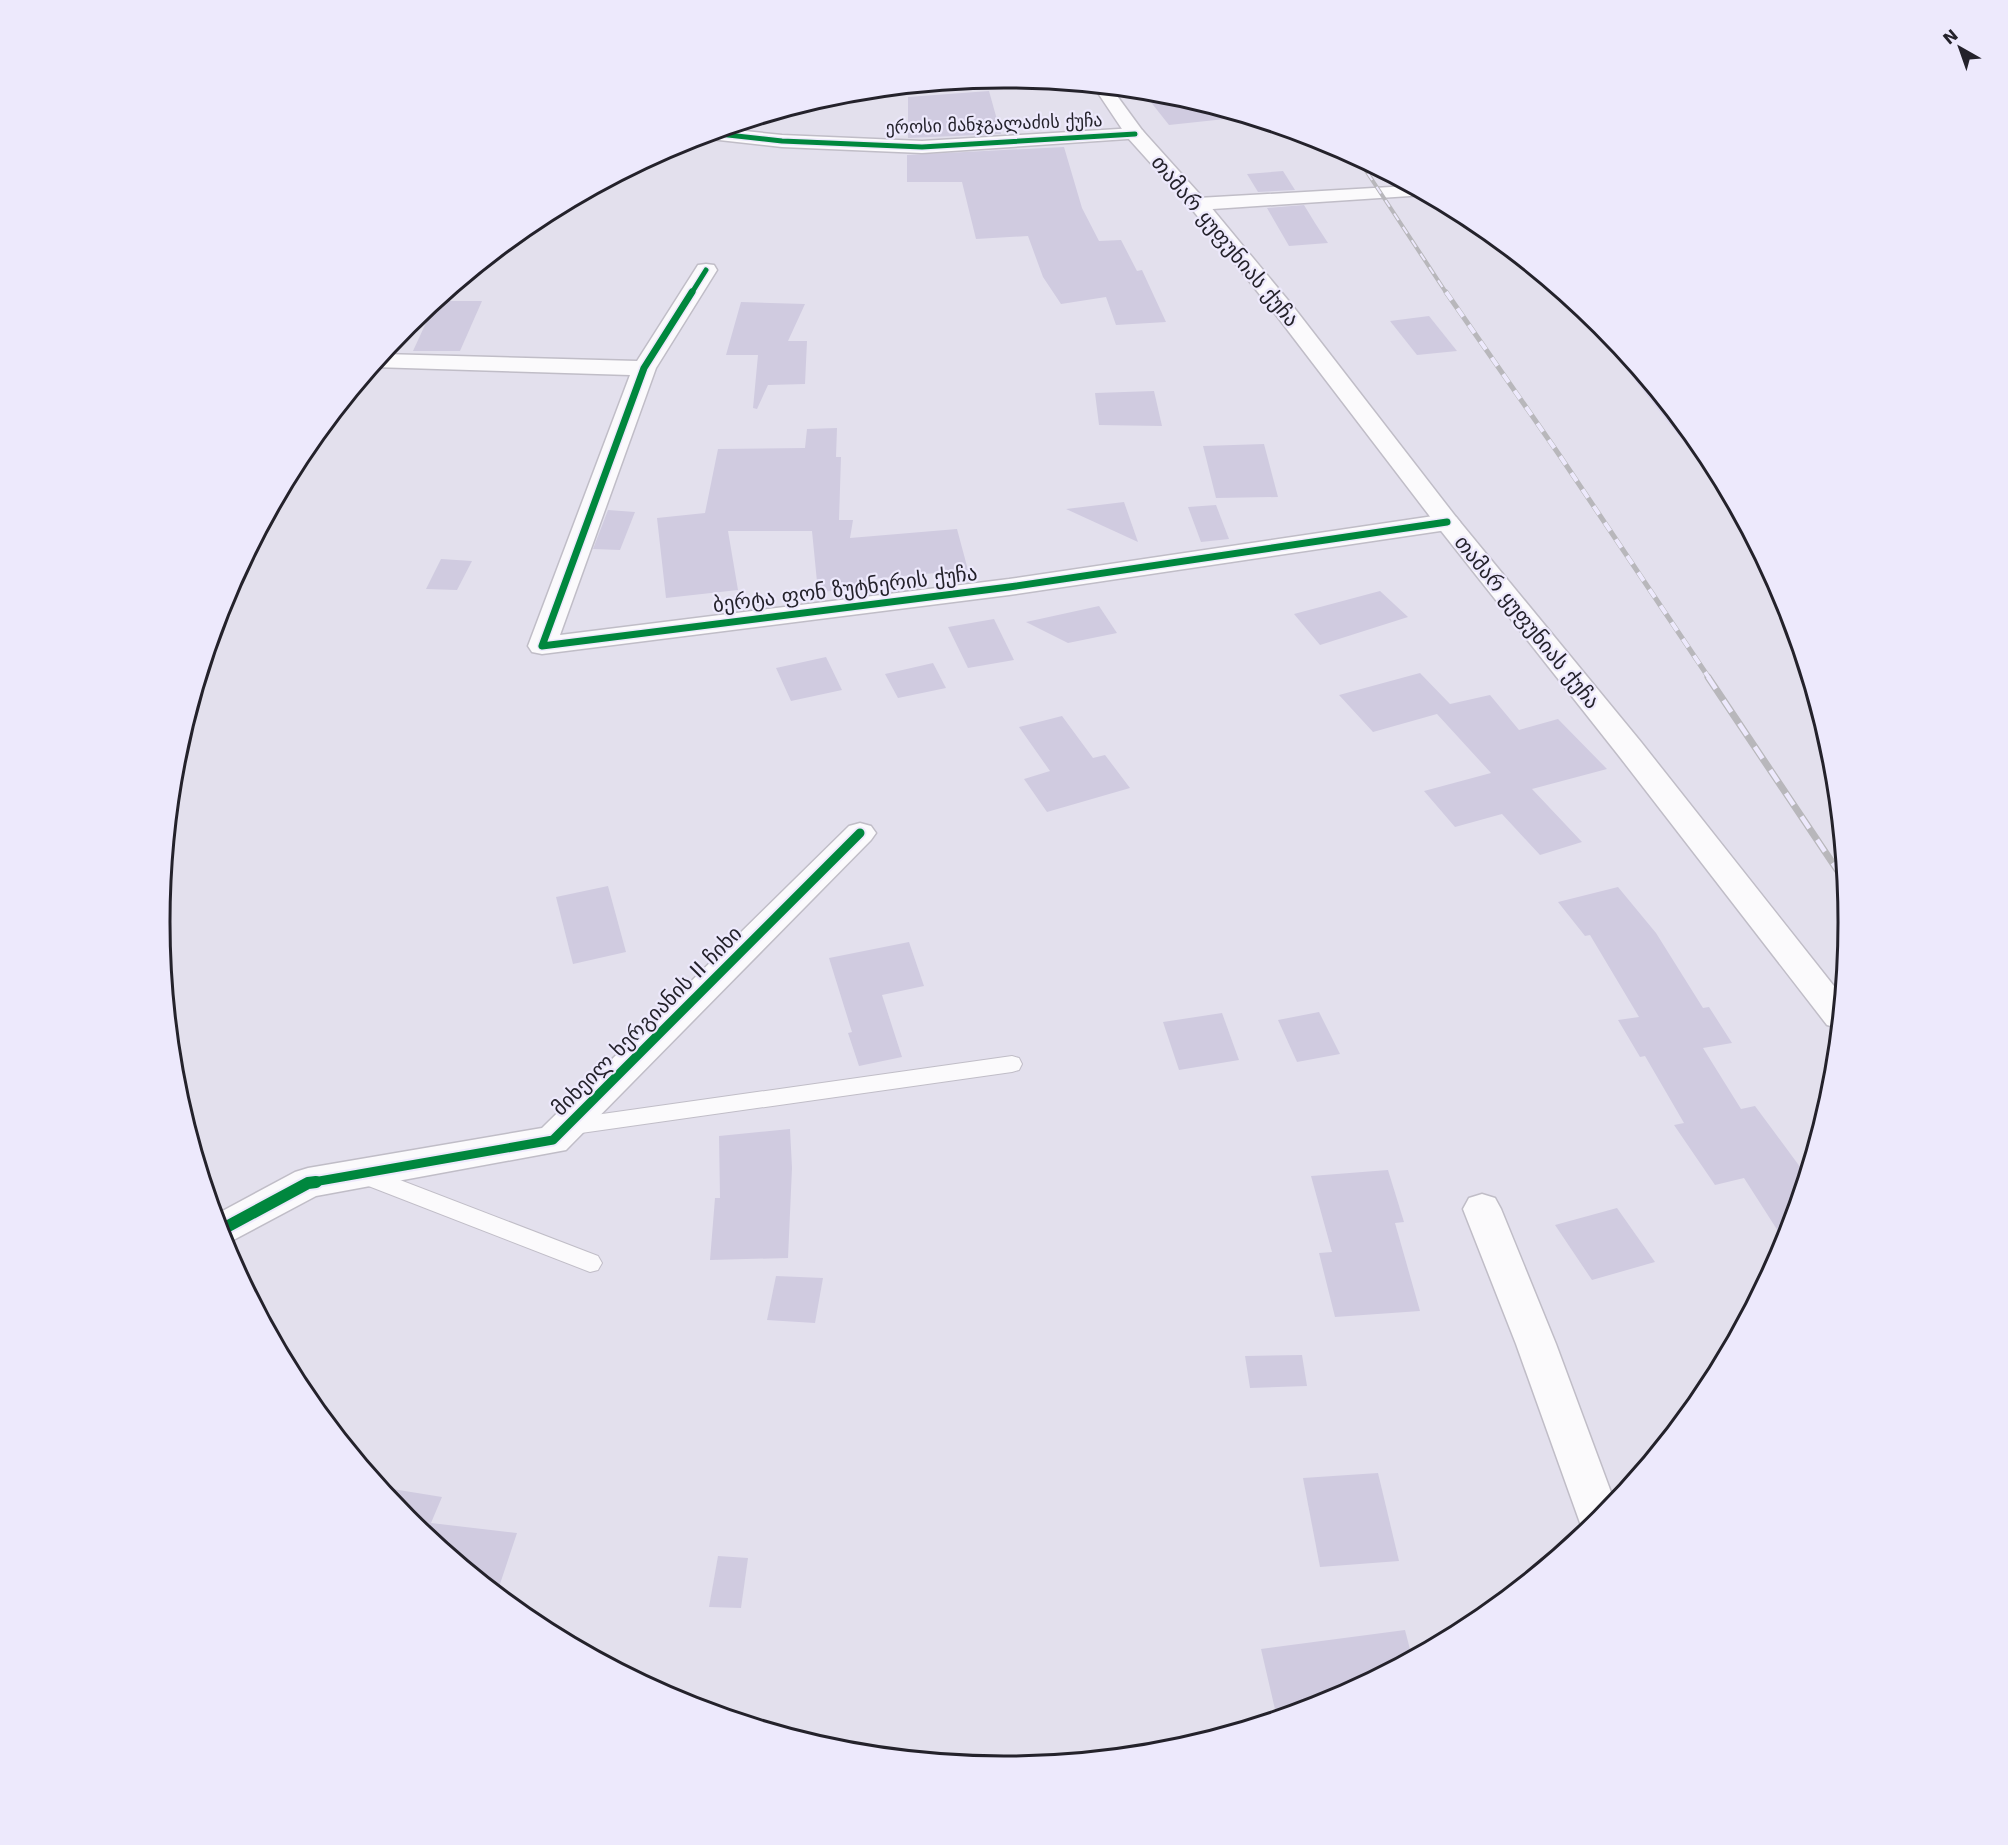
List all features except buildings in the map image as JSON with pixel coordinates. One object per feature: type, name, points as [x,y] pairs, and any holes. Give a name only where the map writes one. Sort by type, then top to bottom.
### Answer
[{"type":"street","name":"თამარ ყუფუნიას ქუჩა","points":[[1107,95],[1135,134],[1198,204],[1284,310],[1447,522],[1630,749],[1833,1008]]},
{"type":"street","name":"ეროსი მანჯგალაძის ქუჩა","points":[[730,135],[782,141],[922,147],[1135,134]]},
{"type":"street","points":[[1198,204],[1405,192]]},
{"type":"street","points":[[388,361],[644,368],[706,270]]},
{"type":"street","name":"ბერტა ფონ ზუტნერის ქუჩა","points":[[644,368],[542,646],[1009,587],[1447,522]]},
{"type":"street","name":"მიხეილ ხერგიანის II ჩიხი","points":[[227,1227],[308,1183],[553,1140],[860,833]]},
{"type":"street","points":[[1482,1209],[1536,1344],[1596,1510]]},
{"type":"lane","points":[[567,1127],[1012,1064]]},
{"type":"lane","points":[[361,1174],[590,1263]]},
{"type":"shaded area","points":[[1619,360],[1666,415],[1694,455]]},
{"type":"railway","points":[[1367,172],[1447,294]]},
{"type":"railway","points":[[1446,292],[1560,456],[1709,678]]},
{"type":"railway","points":[[1708,677],[1836,868]]},
{"type":"cycle path","points":[[730,135],[782,141],[922,147],[1135,134]]},
{"type":"cycle path","points":[[706,270],[644,368],[542,646],[1009,587],[1447,522]]},
{"type":"cycle path","points":[[227,1227],[308,1183],[553,1140],[860,833]]}]
